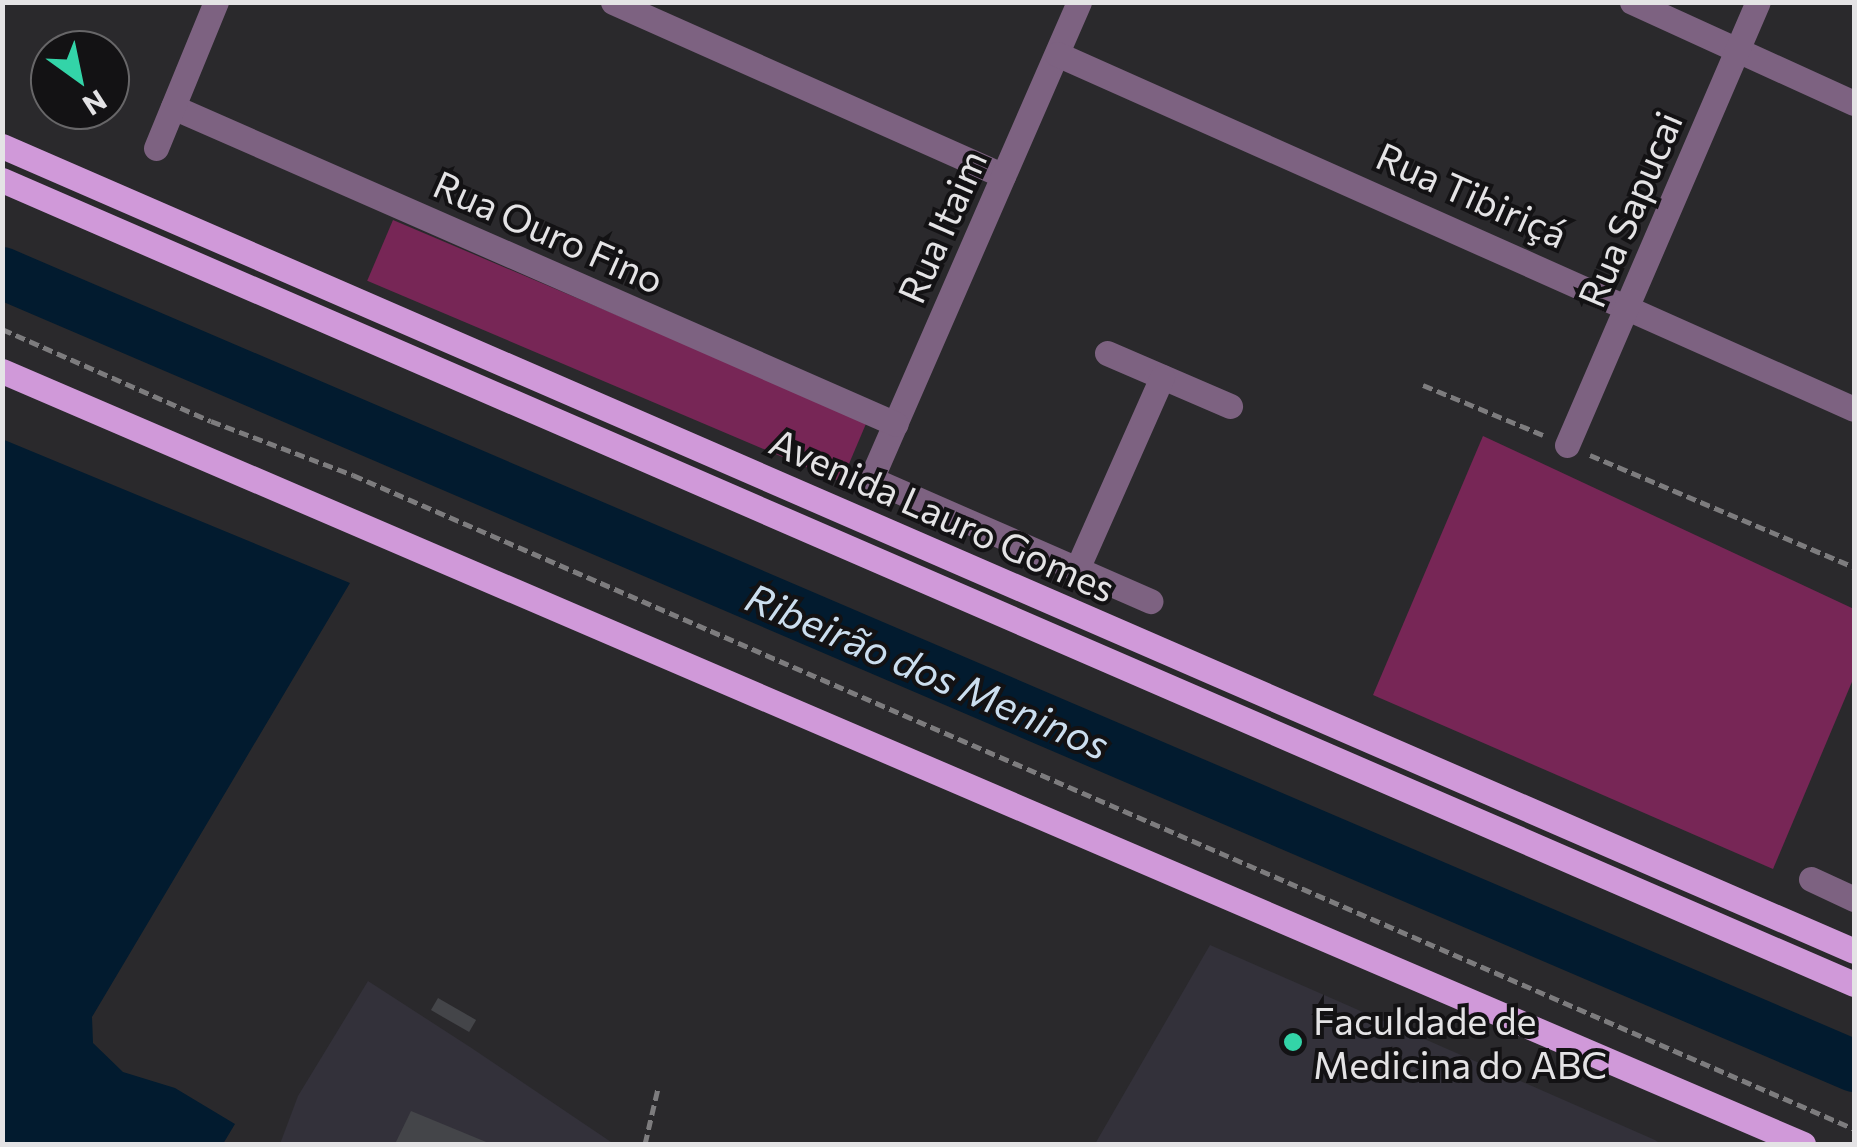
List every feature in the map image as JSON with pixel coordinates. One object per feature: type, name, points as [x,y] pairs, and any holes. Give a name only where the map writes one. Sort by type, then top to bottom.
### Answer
[{"type":"main road","name":"Avenida Lauro Gomes","points":[[2,146],[1854,951]]},
{"type":"main road","name":"Avenida Lauro Gomes","points":[[2,180],[1854,984]]},
{"type":"main road","points":[[2,371],[914,758],[1745,1124],[1804,1144]]},
{"type":"main road","points":[[1745,1124],[1779,1144]]},
{"type":"street","points":[[156,148],[216,2]]},
{"type":"street","points":[[612,2],[1004,176]]},
{"type":"street","name":"Rua Itaim","points":[[1076,569],[870,479],[1080,2]]},
{"type":"street","points":[[1632,2],[1854,103]]},
{"type":"street","name":"Rua Sapucai","points":[[1566,445],[1758,2]]},
{"type":"street","name":"Rua Tibiriçá","points":[[1058,54],[1630,304],[1854,409]]},
{"type":"street","name":"Rua Ouro Fino","points":[[172,108],[896,424]]},
{"type":"street","points":[[1107,353],[1230,406]]},
{"type":"street","points":[[1150,601],[1076,569],[1162,377]]},
{"type":"street","points":[[1811,880],[1854,899]]},
{"type":"path","points":[[2,329],[211,422],[354,475],[1854,1129]]},
{"type":"path","points":[[1423,384],[1854,566]]},
{"type":"path","points":[[645,1144],[658,1088]]},
{"type":"shaded area","points":[[393,220],[867,421],[841,482],[367,281]]},
{"type":"shaded area","points":[[1483,436],[1854,609],[1854,677],[1773,869],[1373,695]]},
{"type":"shaded area","name":"Faculdade de Medicina do ABC","points":[[1210,945],[1655,1140],[1661,1144],[1095,1144]]},
{"type":"shaded area","points":[[368,981],[614,1144],[280,1144],[298,1096]]},
{"type":"water","points":[[2,439],[350,583],[92,1017],[93,1043],[123,1072],[175,1088],[235,1124],[223,1144],[3,1144]]},
{"type":"building","points":[[438,998],[476,1020],[469,1032],[431,1010]]},
{"type":"building","points":[[411,1111],[491,1144],[395,1144]]},
{"type":"waterway","name":"Ribeirão dos Meninos","points":[[2,273],[1854,1066]]},
{"type":"place","name":"Faculdade de Medicina do ABC","points":[[1293,1042]]}]
